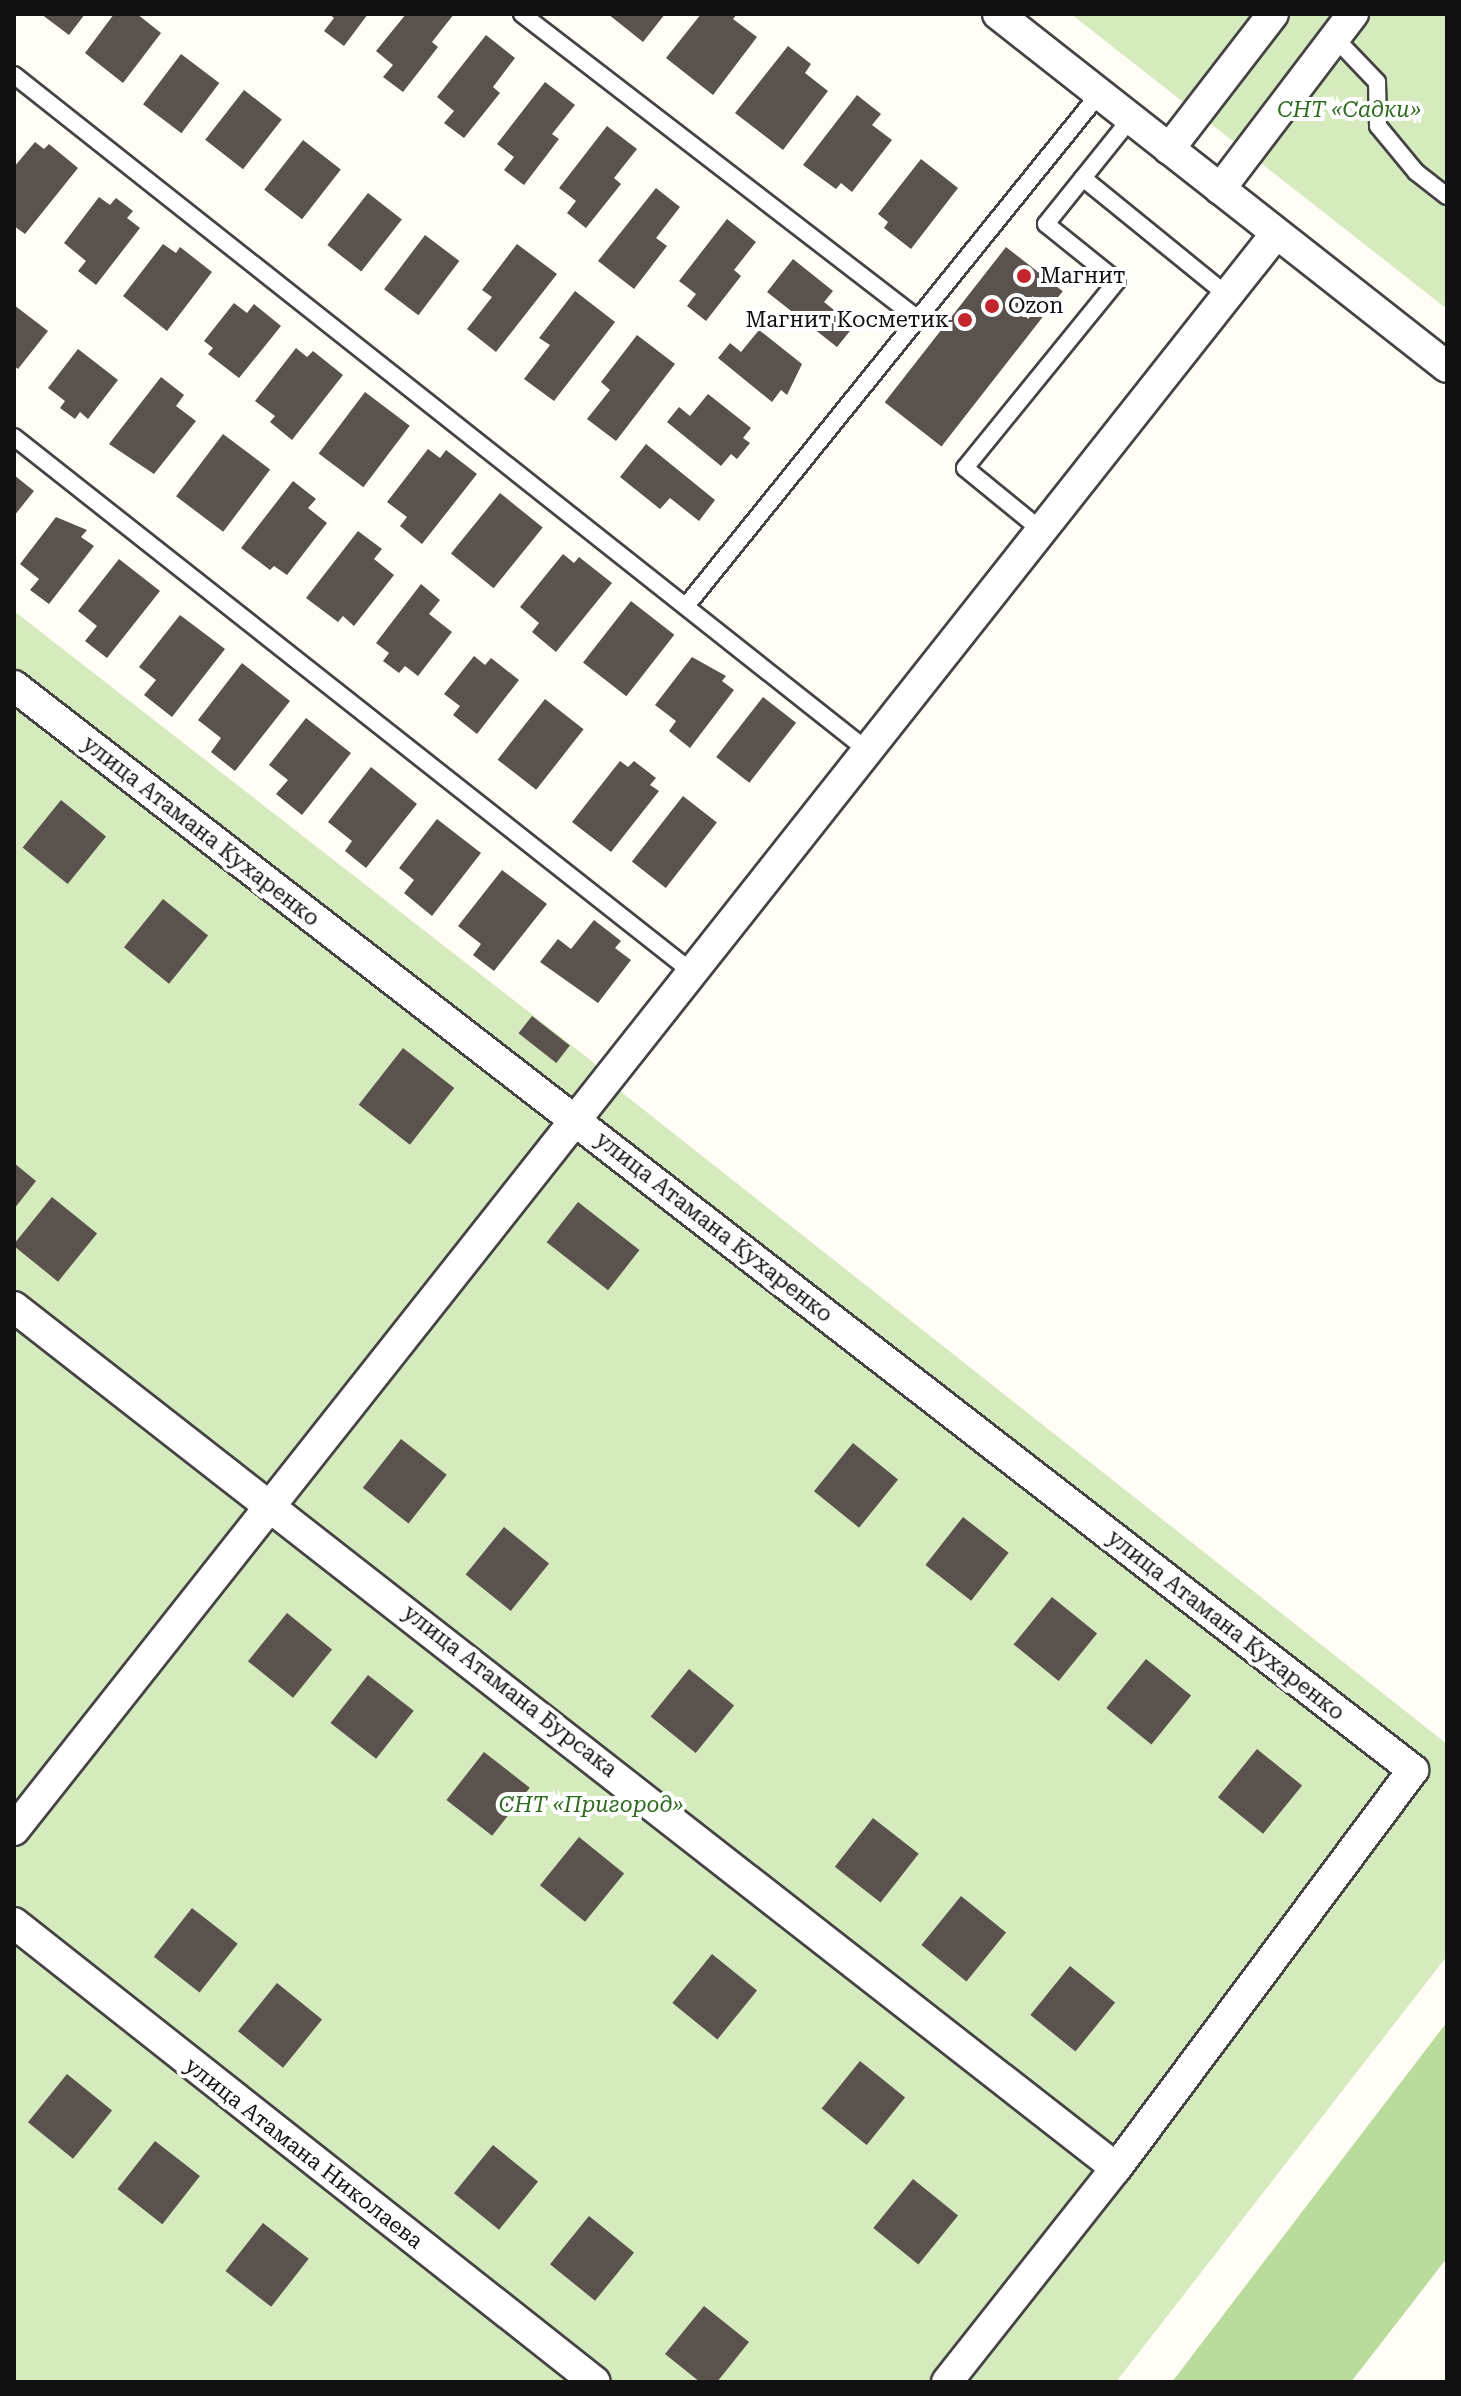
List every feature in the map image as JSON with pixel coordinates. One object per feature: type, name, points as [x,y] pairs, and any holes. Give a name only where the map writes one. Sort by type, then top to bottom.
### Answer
[{"type":"street","points":[[998,14],[1447,367]]},
{"type":"street","points":[[1169,149],[1273,14]]},
{"type":"street","points":[[1220,189],[1353,14]]},
{"type":"street","points":[[14,1830],[269,1502],[1276,234]]},
{"type":"street","name":"улица Атамана Кухаренко","points":[[14,686],[1413,1770],[1116,2168]]},
{"type":"street","name":"улица Атамана Бурсака","points":[[14,1307],[269,1502],[1116,2168]]},
{"type":"street","name":"улица Атамана Николаева","points":[[14,1923],[595,2382]]},
{"type":"street","points":[[947,2382],[1116,2168]]},
{"type":"lane","points":[[522,14],[917,318]]},
{"type":"lane","points":[[1335,38],[1377,82],[1378,126],[1416,172],[1447,196]]},
{"type":"lane","points":[[14,75],[867,750]]},
{"type":"lane","points":[[686,606],[1099,94]]},
{"type":"lane","points":[[1041,530],[965,468],[1117,281],[1046,224],[1131,118]]},
{"type":"lane","points":[[1083,178],[1227,295]]},
{"type":"lane","points":[[14,437],[692,972]]},
{"type":"green space","name":"СНТ «Садки»","points":[[1071,14],[1447,14],[1447,309]]},
{"type":"green space","name":"СНТ «Пригород»","points":[[14,611],[593,1062],[606,1080],[1447,1744],[1447,1956],[1116,2382],[14,2382]]},
{"type":"green space","points":[[1447,2022],[1447,2258],[1351,2382],[1172,2382]]},
{"type":"building","points":[[41,14],[85,14],[69,35]]},
{"type":"building","points":[[114,14],[137,14],[161,33],[123,83],[85,53]]},
{"type":"building","points":[[329,14],[368,14],[344,46],[324,31],[334,18]]},
{"type":"building","points":[[406,14],[454,14],[432,42],[438,47],[403,92],[383,77],[393,65],[376,51]]},
{"type":"building","points":[[608,14],[665,14],[643,42]]},
{"type":"building","points":[[701,14],[737,14],[733,19],[757,37],[713,95],[666,58]]},
{"type":"building","points":[[486,35],[515,58],[493,87],[500,93],[464,138],[444,123],[454,111],[437,97]]},
{"type":"building","points":[[788,46],[811,64],[805,73],[828,91],[783,150],[735,113]]},
{"type":"building","points":[[181,54],[219,83],[181,133],[143,104]]},
{"type":"building","points":[[545,82],[575,105],[552,134],[559,139],[524,185],[504,170],[514,157],[497,144]]},
{"type":"building","points":[[244,90],[282,120],[243,169],[205,140]]},
{"type":"building","points":[[857,95],[881,114],[872,125],[892,140],[852,192],[841,183],[836,189],[803,165]]},
{"type":"building","points":[[607,126],[637,149],[614,178],[621,184],[586,228],[567,213],[576,201],[559,188]]},
{"type":"building","points":[[303,140],[341,170],[302,219],[264,190]]},
{"type":"building","points":[[35,142],[44,149],[49,144],[78,168],[25,234],[14,226],[14,167]]},
{"type":"building","points":[[921,159],[958,188],[911,249],[884,228],[888,222],[878,214]]},
{"type":"building","points":[[656,188],[680,207],[656,238],[667,246],[634,289],[598,261]]},
{"type":"building","points":[[368,193],[402,219],[361,271],[327,245]]},
{"type":"building","points":[[99,197],[110,205],[116,198],[133,211],[127,218],[140,228],[96,285],[78,271],[86,261],[64,243]]},
{"type":"building","points":[[727,219],[756,242],[734,270],[741,276],[706,321],[687,306],[696,294],[679,281]]},
{"type":"building","points":[[425,235],[459,261],[418,315],[384,289]]},
{"type":"building","points":[[163,244],[176,253],[180,247],[212,272],[167,331],[123,296]]},
{"type":"building","points":[[517,244],[557,274],[496,352],[467,329],[492,297],[482,290]]},
{"type":"building","points":[[1006,247],[1063,291],[941,447],[885,402]]},
{"type":"building","points":[[793,259],[833,291],[824,302],[854,326],[837,347],[767,292]]},
{"type":"building","points":[[575,291],[615,322],[554,401],[524,379],[550,345],[539,338]]},
{"type":"building","points":[[234,303],[247,313],[254,304],[281,326],[239,378],[208,354],[213,348],[204,341]]},
{"type":"building","points":[[14,305],[48,331],[18,369],[14,366]]},
{"type":"building","points":[[759,330],[802,364],[787,395],[781,390],[772,402],[718,358],[730,343],[741,352]]},
{"type":"building","points":[[637,335],[675,364],[616,441],[587,419],[610,390],[601,382]]},
{"type":"building","points":[[296,348],[307,357],[313,351],[343,375],[292,440],[270,422],[275,416],[255,401]]},
{"type":"building","points":[[78,349],[118,380],[88,419],[80,412],[75,419],[60,408],[65,401],[48,388]]},
{"type":"building","points":[[161,377],[184,395],[176,406],[196,421],[154,474],[109,444]]},
{"type":"building","points":[[365,392],[410,426],[363,487],[319,453]]},
{"type":"building","points":[[708,394],[751,428],[743,438],[750,443],[737,459],[731,454],[721,466],[667,422],[679,407],[690,416]]},
{"type":"building","points":[[223,434],[270,470],[223,532],[176,496]]},
{"type":"building","points":[[646,444],[715,500],[699,521],[670,498],[660,509],[620,477]]},
{"type":"building","points":[[428,449],[440,458],[446,450],[477,474],[422,544],[400,526],[407,517],[387,502]]},
{"type":"building","points":[[14,475],[34,491],[14,516]]},
{"type":"building","points":[[293,481],[316,499],[308,508],[327,523],[287,575],[274,566],[270,570],[241,548]]},
{"type":"building","points":[[500,493],[543,528],[494,588],[451,554]]},
{"type":"building","points":[[56,517],[87,530],[81,537],[94,546],[49,604],[30,590],[39,579],[20,564]]},
{"type":"building","points":[[358,531],[382,549],[374,559],[394,575],[354,626],[343,616],[338,622],[306,598]]},
{"type":"building","points":[[563,554],[574,563],[579,557],[612,583],[556,652],[532,632],[539,623],[520,607]]},
{"type":"building","points":[[119,559],[160,591],[107,658],[85,641],[97,626],[78,611]]},
{"type":"building","points":[[421,584],[440,600],[429,614],[452,632],[418,676],[405,666],[399,673],[383,661],[389,653],[376,643]]},
{"type":"building","points":[[631,601],[674,635],[626,696],[583,662]]},
{"type":"building","points":[[180,615],[225,649],[172,717],[144,695],[156,680],[139,667]]},
{"type":"building","points":[[474,656],[485,665],[491,658],[519,680],[477,734],[453,715],[460,706],[444,694]]},
{"type":"building","points":[[692,657],[726,676],[722,681],[734,690],[690,748],[669,731],[676,721],[655,705]]},
{"type":"building","points":[[242,663],[290,701],[235,771],[211,752],[221,738],[198,720]]},
{"type":"building","points":[[763,697],[796,723],[749,783],[716,757]]},
{"type":"building","points":[[545,699],[584,729],[536,790],[498,760]]},
{"type":"building","points":[[306,718],[351,753],[302,815],[276,794],[288,780],[269,765]]},
{"type":"building","points":[[620,761],[628,767],[634,761],[656,778],[650,785],[659,791],[611,852],[572,822]]},
{"type":"building","points":[[371,767],[417,804],[366,868],[345,851],[352,841],[328,822]]},
{"type":"building","points":[[683,796],[717,822],[666,888],[632,861]]},
{"type":"building","points":[[61,800],[106,837],[68,884],[23,847]]},
{"type":"building","points":[[437,819],[481,853],[432,916],[404,893],[414,880],[399,868]]},
{"type":"building","points":[[502,870],[547,904],[494,971],[473,955],[481,944],[458,926]]},
{"type":"building","points":[[163,899],[208,936],[169,984],[124,947]]},
{"type":"building","points":[[594,920],[621,941],[615,948],[631,960],[598,1003],[540,962],[558,939],[571,949]]},
{"type":"building","points":[[532,1016],[570,1046],[556,1063],[518,1033]]},
{"type":"building","points":[[403,1048],[454,1088],[410,1145],[359,1105]]},
{"type":"building","points":[[14,1163],[36,1181],[14,1209]]},
{"type":"building","points":[[52,1197],[97,1234],[58,1282],[14,1246]]},
{"type":"building","points":[[578,1202],[639,1250],[608,1290],[547,1242]]},
{"type":"building","points":[[401,1439],[447,1475],[409,1524],[363,1488]]},
{"type":"building","points":[[853,1443],[898,1480],[859,1528],[814,1491]]},
{"type":"building","points":[[963,1517],[1009,1553],[971,1601],[925,1565]]},
{"type":"building","points":[[504,1527],[549,1564],[511,1611],[466,1574]]},
{"type":"building","points":[[1052,1597],[1097,1634],[1059,1681],[1014,1644]]},
{"type":"building","points":[[287,1613],[332,1650],[293,1698],[248,1661]]},
{"type":"building","points":[[1146,1659],[1191,1696],[1151,1744],[1106,1708]]},
{"type":"building","points":[[689,1669],[734,1706],[696,1753],[651,1716]]},
{"type":"building","points":[[368,1675],[414,1711],[376,1759],[330,1723]]},
{"type":"building","points":[[1257,1749],[1302,1786],[1263,1834],[1218,1797]]},
{"type":"building","points":[[484,1752],[530,1788],[492,1836],[446,1800]]},
{"type":"building","points":[[873,1818],[919,1854],[881,1903],[835,1867]]},
{"type":"building","points":[[579,1837],[624,1874],[585,1922],[540,1885]]},
{"type":"building","points":[[961,1896],[1006,1933],[966,1981],[921,1945]]},
{"type":"building","points":[[192,1908],[238,1944],[200,1993],[154,1957]]},
{"type":"building","points":[[712,1954],[757,1991],[717,2039],[672,2003]]},
{"type":"building","points":[[1070,1966],[1115,2003],[1075,2051],[1030,2015]]},
{"type":"building","points":[[277,1983],[322,2020],[283,2068],[238,2031]]},
{"type":"building","points":[[860,2061],[905,2098],[867,2145],[822,2108]]},
{"type":"building","points":[[67,2074],[112,2111],[73,2159],[28,2122]]},
{"type":"building","points":[[155,2141],[200,2176],[162,2224],[117,2189]]},
{"type":"building","points":[[493,2145],[538,2182],[499,2230],[454,2193]]},
{"type":"building","points":[[913,2179],[958,2216],[918,2264],[873,2228]]},
{"type":"building","points":[[589,2216],[634,2253],[595,2301],[550,2264]]},
{"type":"building","points":[[263,2223],[309,2259],[271,2307],[225,2271]]},
{"type":"building","points":[[704,2306],[749,2342],[717,2382],[700,2382],[665,2354]]},
{"type":"place","name":"Магнит","points":[[1024,276]]},
{"type":"place","name":"Ozon","points":[[992,306]]},
{"type":"place","name":"Магнит Косметик","points":[[965,320]]}]
